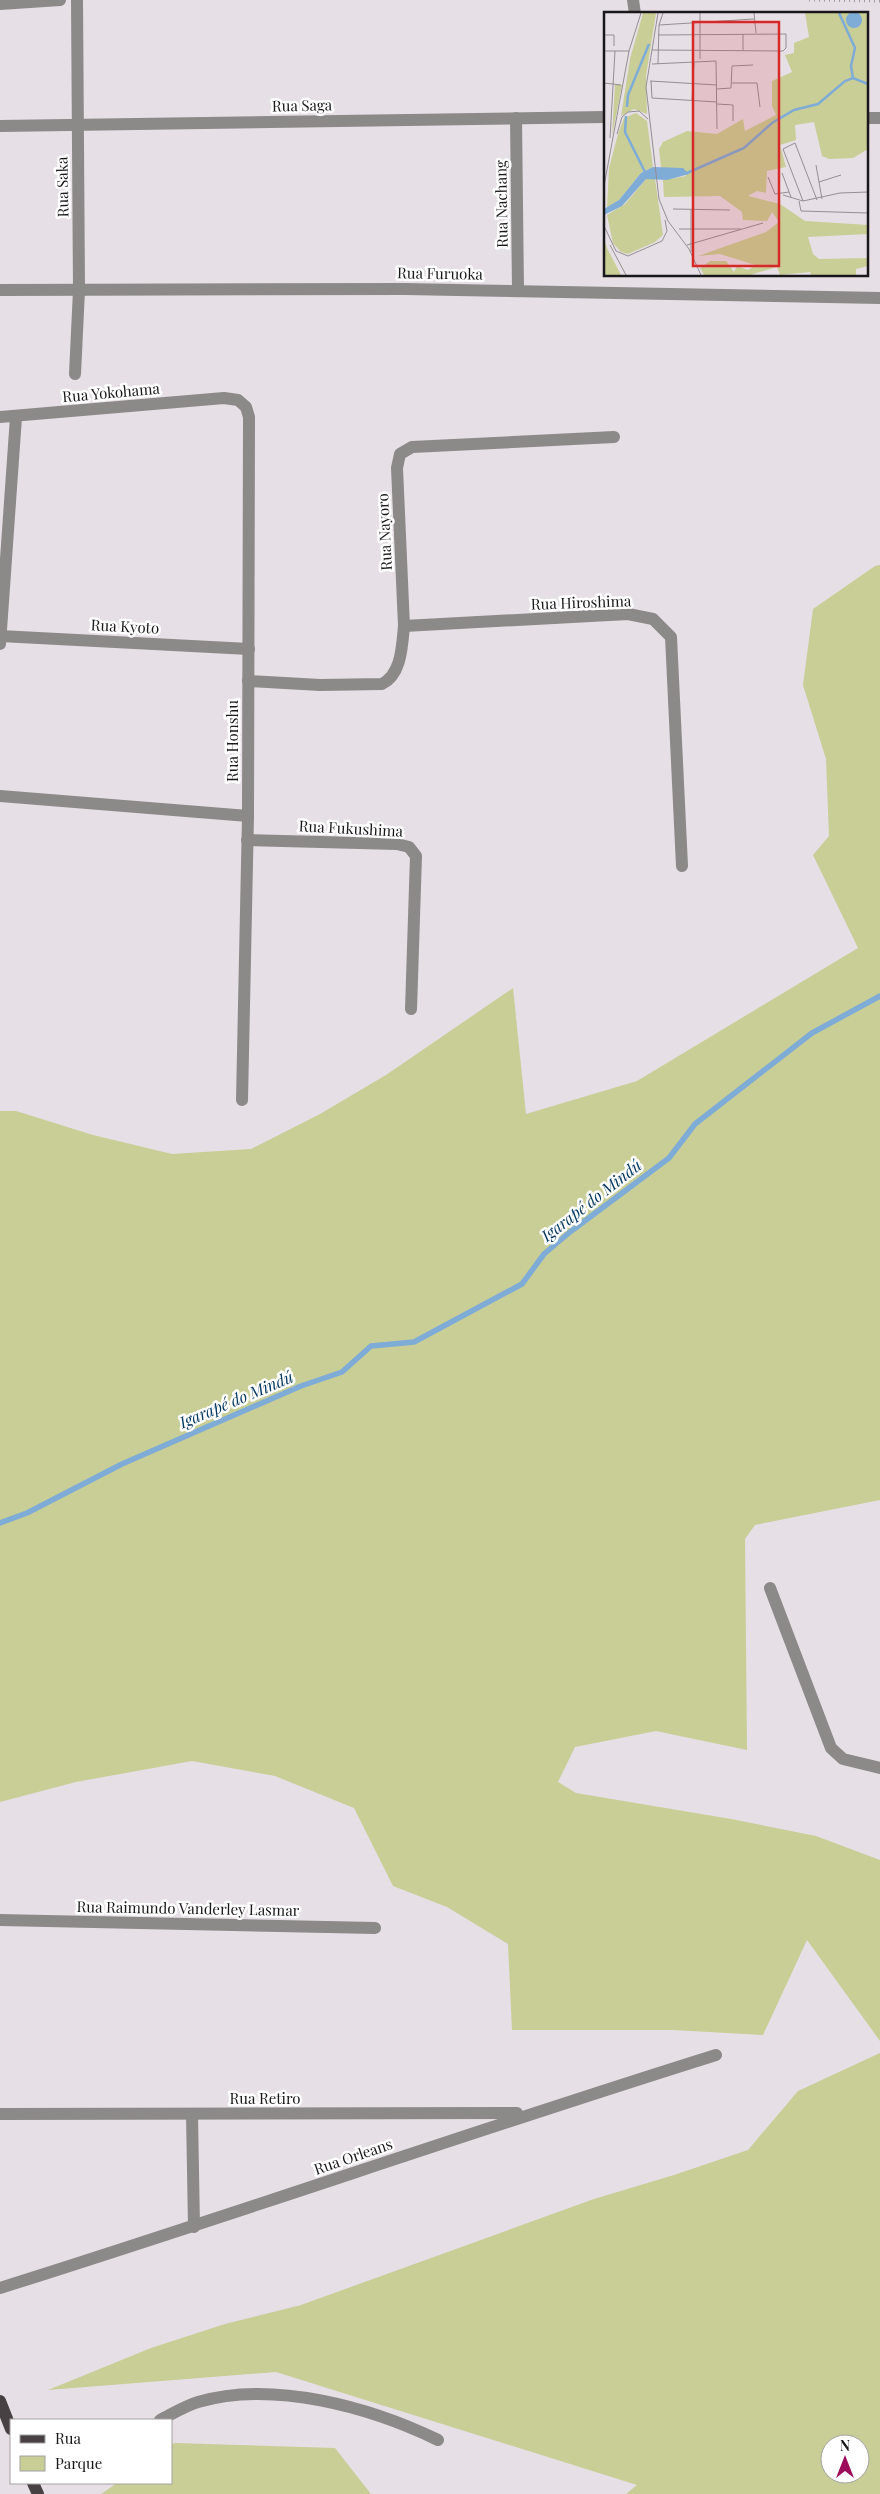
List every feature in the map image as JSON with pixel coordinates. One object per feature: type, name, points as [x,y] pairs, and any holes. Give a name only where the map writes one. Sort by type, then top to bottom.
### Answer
[{"type":"main road","points":[[0,2402],[10,2427]]},
{"type":"street","points":[[0,4],[60,0]]},
{"type":"street","name":"Rua Saka","points":[[74,374],[79,290],[77,0]]},
{"type":"street","name":"Rua Saga","points":[[0,126],[604,117]]},
{"type":"street","name":"Rua Nachang","points":[[516,118],[518,290]]},
{"type":"street","name":"Rua Furuoka","points":[[0,290],[518,290],[880,298]]},
{"type":"street","name":"Rua Yokohama","points":[[0,417],[224,398]]},
{"type":"street","name":"Rua Honshu","points":[[224,398],[238,400],[246,407],[249,417],[248,816],[242,1100]]},
{"type":"street","points":[[0,644],[16,417]]},
{"type":"street","name":"Rua Nayoro","points":[[248,681],[320,685],[382,684],[390,680],[402,651],[404,626],[397,468],[400,454],[412,447],[614,437]]},
{"type":"street","name":"Rua Hiroshima","points":[[404,626],[628,614],[653,619],[671,636],[682,866]]},
{"type":"street","name":"Rua Kyoto","points":[[0,636],[249,649]]},
{"type":"street","points":[[0,796],[248,816]]},
{"type":"street","name":"Rua Fukushima","points":[[247,840],[397,844],[409,847],[416,856],[411,1009]]},
{"type":"street","points":[[770,1588],[831,1748],[843,1759],[880,1768]]},
{"type":"street","name":"Rua Raimundo Vanderley Lasmar","points":[[0,1920],[375,1928]]},
{"type":"street","name":"Rua Orleans","points":[[0,2288],[194,2227],[529,2113],[716,2055]]},
{"type":"street","name":"Rua Retiro","points":[[0,2114],[529,2113]]},
{"type":"street","points":[[192,2114],[194,2227]]},
{"type":"street","points":[[162,2419],[198,2402],[252,2394],[310,2397],[374,2415],[438,2440]]},
{"type":"path","points":[[808,0],[880,1]]},
{"type":"green space","points":[[880,565],[880,1500],[755,1525],[745,1539],[747,1750],[656,1731],[575,1747],[558,1782],[576,1793],[731,1819],[816,1836],[880,1860],[880,2041],[807,1940],[763,2035],[673,2030],[512,2030],[508,1944],[447,1907],[393,1886],[354,1808],[275,1776],[192,1761],[76,1782],[0,1802],[0,1111],[16,1111],[93,1135],[172,1154],[251,1149],[320,1114],[386,1075],[513,988],[526,1114],[637,1081],[858,948],[813,855],[829,836],[826,759],[803,685],[813,609],[875,566]]},
{"type":"green space","points":[[880,2053],[880,2494],[626,2494],[637,2485],[276,2372],[48,2390],[151,2348],[225,2324],[301,2305],[594,2199],[748,2150],[798,2091]]},
{"type":"green space","points":[[175,2443],[335,2448],[371,2494],[101,2494],[116,2484],[172,2484],[172,2444]]},
{"type":"waterway","name":"Igarapé do Mindú","points":[[0,1523],[27,1513],[122,1464],[301,1386],[342,1372],[371,1346],[414,1342],[522,1284],[544,1254],[570,1232],[669,1158],[695,1124],[812,1033],[880,996]]}]
